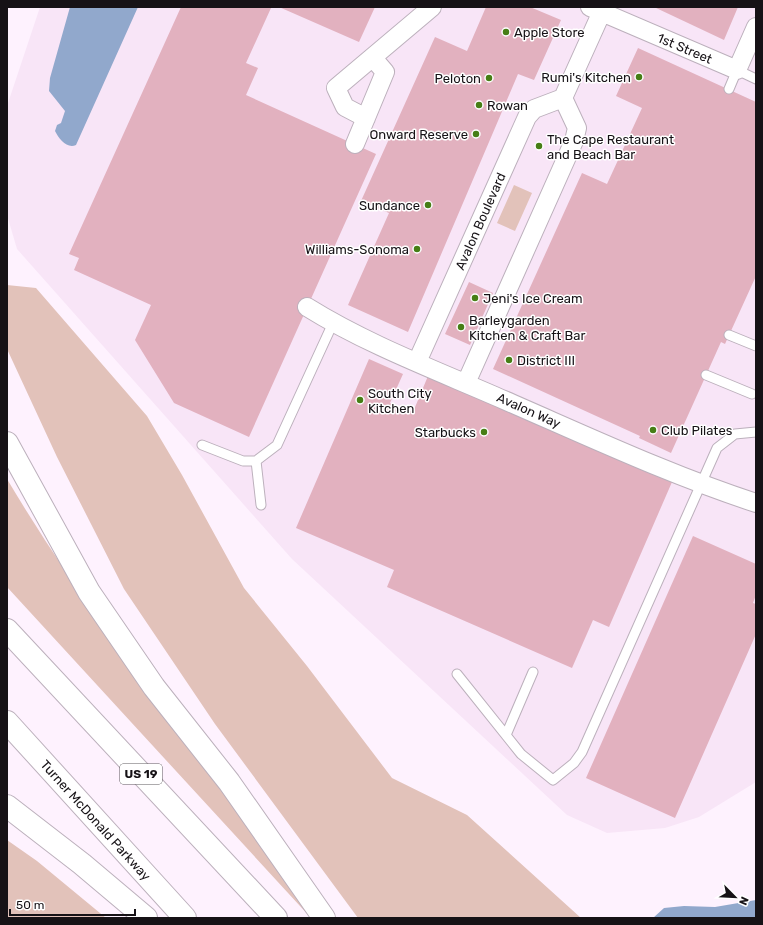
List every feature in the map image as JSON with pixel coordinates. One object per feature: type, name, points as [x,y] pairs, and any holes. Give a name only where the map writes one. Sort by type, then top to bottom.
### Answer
[{"type":"highway","points":[[7,443],[89,592],[154,687],[229,782],[324,918]]},
{"type":"highway","name":"US 19","points":[[7,630],[276,918]]},
{"type":"highway","name":"Turner McDonald Parkway","points":[[7,722],[185,918]]},
{"type":"highway","points":[[7,806],[88,869],[146,918]]},
{"type":"street","points":[[366,118],[345,107],[336,88],[432,7]]},
{"type":"street","points":[[466,383],[574,141],[577,128],[563,98],[599,9]]},
{"type":"street","name":"1st Street","points":[[599,9],[737,70]]},
{"type":"street","points":[[737,70],[756,27]]},
{"type":"street","points":[[355,144],[385,72],[373,58]]},
{"type":"street","name":"Avalon Boulevard","points":[[417,362],[527,117],[534,109],[563,98]]},
{"type":"street","name":"Avalon Way","points":[[307,307],[333,323],[417,362],[700,485],[756,503]]},
{"type":"lane","points":[[729,89],[737,70],[756,79]]},
{"type":"lane","points":[[202,445],[243,461],[256,461],[277,445],[333,323]]},
{"type":"lane","points":[[729,334],[756,346]]},
{"type":"lane","points":[[706,375],[752,394]]},
{"type":"lane","points":[[456,674],[521,754],[553,780],[574,763],[582,752],[717,448],[735,434],[756,432]]},
{"type":"lane","points":[[256,461],[261,505]]},
{"type":"lane","points":[[506,735],[533,672]]},
{"type":"shaded area","points":[[40,7],[756,7],[756,782],[699,817],[665,828],[607,833],[567,815],[292,559],[17,249],[7,215],[7,106]]},
{"type":"shaded area","points":[[514,185],[532,193],[515,231],[497,223]]},
{"type":"shaded area","points":[[7,285],[36,288],[147,416],[182,475],[244,588],[307,666],[392,778],[467,815],[581,918],[358,918],[215,724],[124,589],[57,457],[7,349]]},
{"type":"shaded area","points":[[7,479],[76,587],[201,760],[311,918],[7,587]]},
{"type":"shaded area","points":[[7,840],[37,861],[106,918],[7,918]]},
{"type":"water","points":[[70,7],[138,7],[76,145],[73,146],[66,144],[55,131],[57,125],[61,123],[65,111],[49,91],[50,78]]},
{"type":"water","points":[[756,900],[756,918],[653,918],[664,908],[684,906],[715,907]]},
{"type":"building","points":[[181,7],[271,8],[246,63],[258,68],[246,95],[376,154],[249,437],[174,403],[135,340],[151,305],[74,270],[79,258],[69,254]]},
{"type":"building","points":[[279,7],[375,7],[359,42]]},
{"type":"building","points":[[486,7],[530,7],[561,20],[534,80],[518,74],[408,332],[348,305],[389,213],[361,201],[435,37],[467,51]]},
{"type":"building","points":[[654,7],[738,7],[724,40]]},
{"type":"building","points":[[638,48],[756,102],[756,276],[725,344],[721,342],[671,453],[639,438],[640,436],[493,369],[582,173],[607,184],[642,108],[616,96]]},
{"type":"building","points":[[469,282],[493,293],[470,345],[445,334]]},
{"type":"building","points":[[369,359],[403,374],[390,403],[413,412],[428,376],[672,482],[609,627],[593,620],[572,668],[387,587],[394,570],[296,528]]},
{"type":"building","points":[[693,536],[756,564],[756,595],[753,603],[756,604],[756,634],[675,818],[586,778]]},
{"type":"place","name":"Apple Store","points":[[506,32]]},
{"type":"place","name":"Rumi's Kitchen","points":[[639,77]]},
{"type":"place","name":"Peloton","points":[[489,78]]},
{"type":"place","name":"Rowan","points":[[479,105]]},
{"type":"place","name":"Onward Reserve","points":[[476,134]]},
{"type":"place","name":"The Cape Restaurant and Beach Bar","points":[[539,146]]},
{"type":"place","name":"Sundance","points":[[428,205]]},
{"type":"place","name":"Williams-Sonoma","points":[[417,249]]},
{"type":"place","name":"Jeni's Ice Cream","points":[[475,298]]},
{"type":"place","name":"Barleygarden Kitchen & Craft Bar","points":[[461,327]]},
{"type":"place","name":"District III","points":[[509,360]]},
{"type":"place","name":"South City Kitchen","points":[[360,400]]},
{"type":"place","name":"Club Pilates","points":[[653,430]]},
{"type":"place","name":"Starbucks","points":[[484,432]]}]
